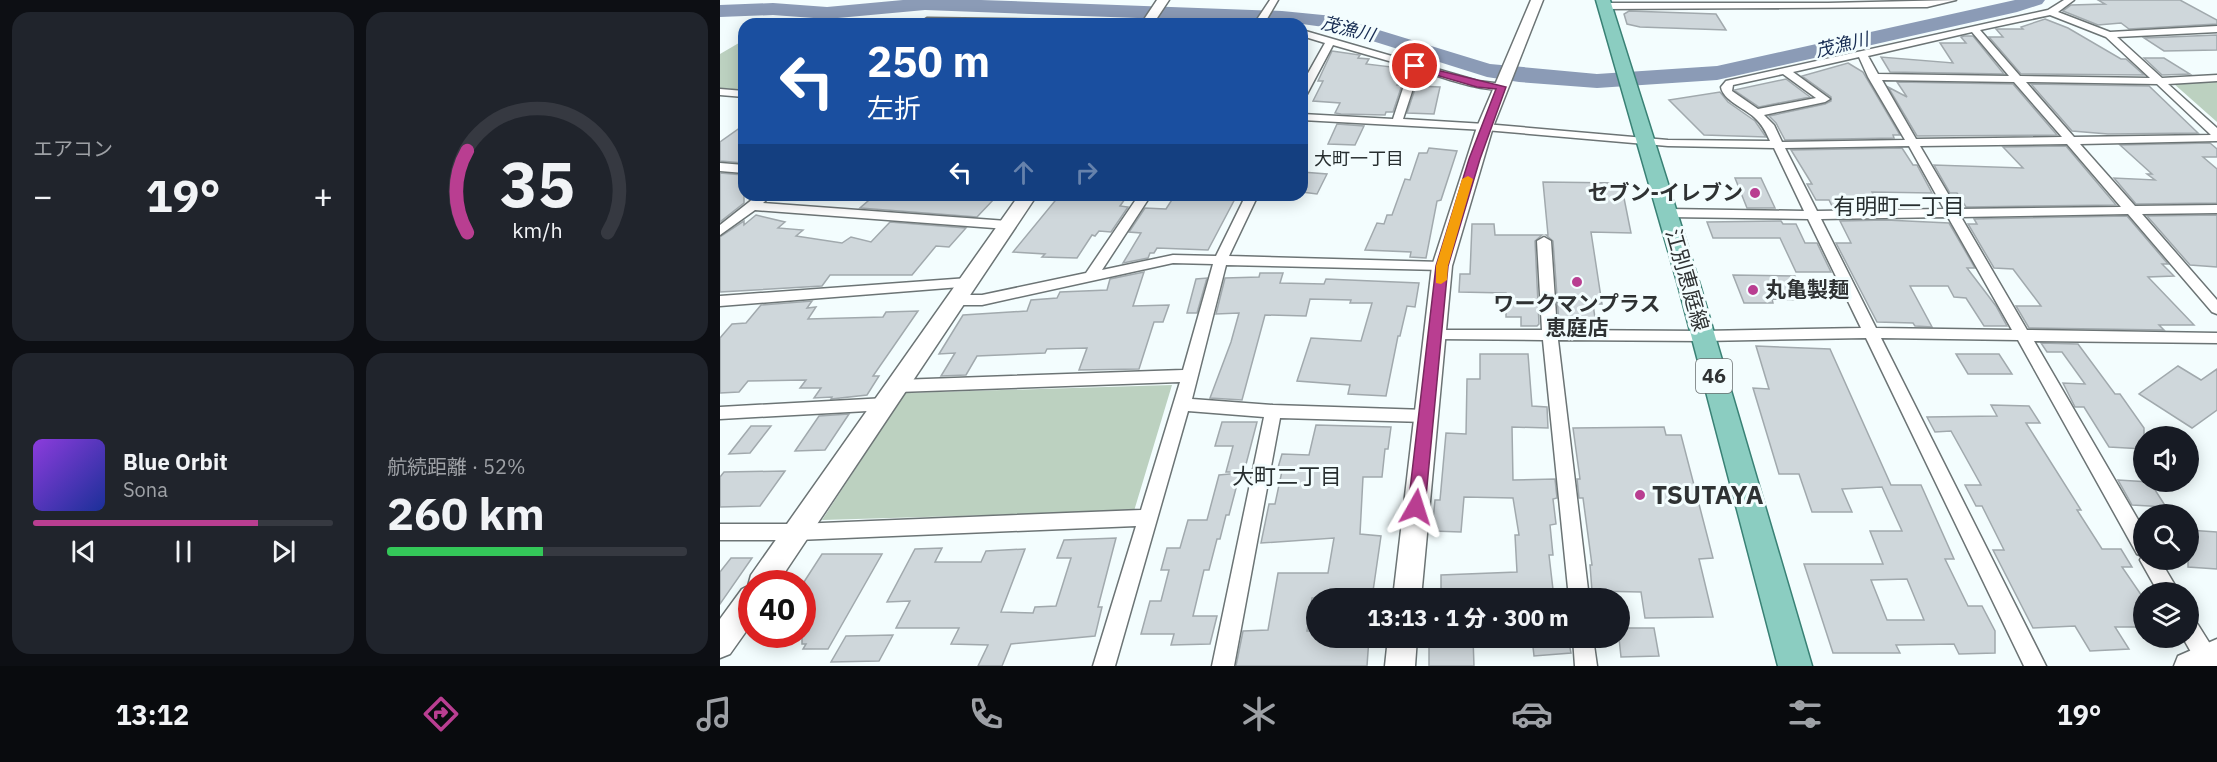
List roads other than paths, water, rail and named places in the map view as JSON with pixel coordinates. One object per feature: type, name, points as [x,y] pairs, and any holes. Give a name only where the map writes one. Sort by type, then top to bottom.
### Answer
[{"type":"main road","name":"江別恵庭線","points":[[1604,3],[1668,213],[1795,666]]},
{"type":"street","points":[[1263,18],[1274,0]]},
{"type":"street","points":[[1408,588],[1442,266],[1485,127],[1537,0]]},
{"type":"street","points":[[1604,3],[1927,4],[1952,0]]},
{"type":"street","points":[[2035,666],[1768,125],[1756,112],[1727,92],[1726,87],[1730,83],[2051,12],[2070,0]]},
{"type":"street","points":[[1150,18],[1160,4]]},
{"type":"street","points":[[2051,12],[2109,35],[2217,136]]},
{"type":"street","points":[[1974,29],[2217,309]]},
{"type":"street","points":[[2109,35],[2217,29]]},
{"type":"street","points":[[1308,34],[1477,84],[1505,78]]},
{"type":"street","points":[[1308,83],[1331,40]]},
{"type":"street","points":[[1862,54],[2133,529]]},
{"type":"street","points":[[1397,122],[1415,66]]},
{"type":"street","points":[[1756,112],[1825,99],[1785,71]]},
{"type":"street","points":[[1874,77],[2159,81],[2217,78]]},
{"type":"street","points":[[720,92],[738,94]]},
{"type":"street","points":[[1308,117],[1485,127],[1646,141],[1777,145],[2072,141],[2217,136]]},
{"type":"street","points":[[720,167],[738,168]]},
{"type":"street","points":[[720,231],[758,201]]},
{"type":"street","points":[[771,570],[1024,201]]},
{"type":"street","points":[[1091,276],[1140,201]]},
{"type":"street","points":[[1104,666],[1182,404],[1221,260],[1249,201]]},
{"type":"street","points":[[752,206],[1007,225]]},
{"type":"street","points":[[1668,213],[1954,214],[2217,209]]},
{"type":"street","points":[[1544,241],[1550,335],[1578,588]]},
{"type":"street","points":[[720,301],[963,291],[982,300],[1173,259],[1442,266]]},
{"type":"street","points":[[1436,334],[1703,336],[1870,333],[2217,338]]},
{"type":"street","points":[[720,413],[892,395],[1189,376]]},
{"type":"street","points":[[1182,404],[1273,411],[1426,416]]},
{"type":"street","points":[[1223,666],[1273,411]]},
{"type":"street","points":[[720,532],[797,532],[1148,518]]},
{"type":"street","points":[[720,644],[738,618]]},
{"type":"street","points":[[2199,647],[2207,661]]},
{"type":"street","points":[[1400,666],[1402,648]]},
{"type":"street","points":[[1584,648],[1586,666]]},
{"type":"waterway","name":"茂漁川","points":[[1308,20],[1333,22],[1487,70],[1597,81],[1717,73],[2017,6],[2035,0]]},
{"type":"waterway","name":"茂漁川","points":[[720,11],[773,9],[827,13],[925,4],[1292,18]]},
{"type":"place","name":"セブン-イレブン","points":[[1755,193]]},
{"type":"place","name":"ワークマンプラス 恵庭店","points":[[1577,282]]},
{"type":"place","name":"丸亀製麺","points":[[1753,290]]},
{"type":"place","name":"TSUTAYA","points":[[1640,495]]},
{"type":"district","name":"大町一丁目","points":[[1359,159]]},
{"type":"district","name":"有明町一丁目","points":[[1899,206]]},
{"type":"district","name":"大町二丁目","points":[[1287,476]]}]
